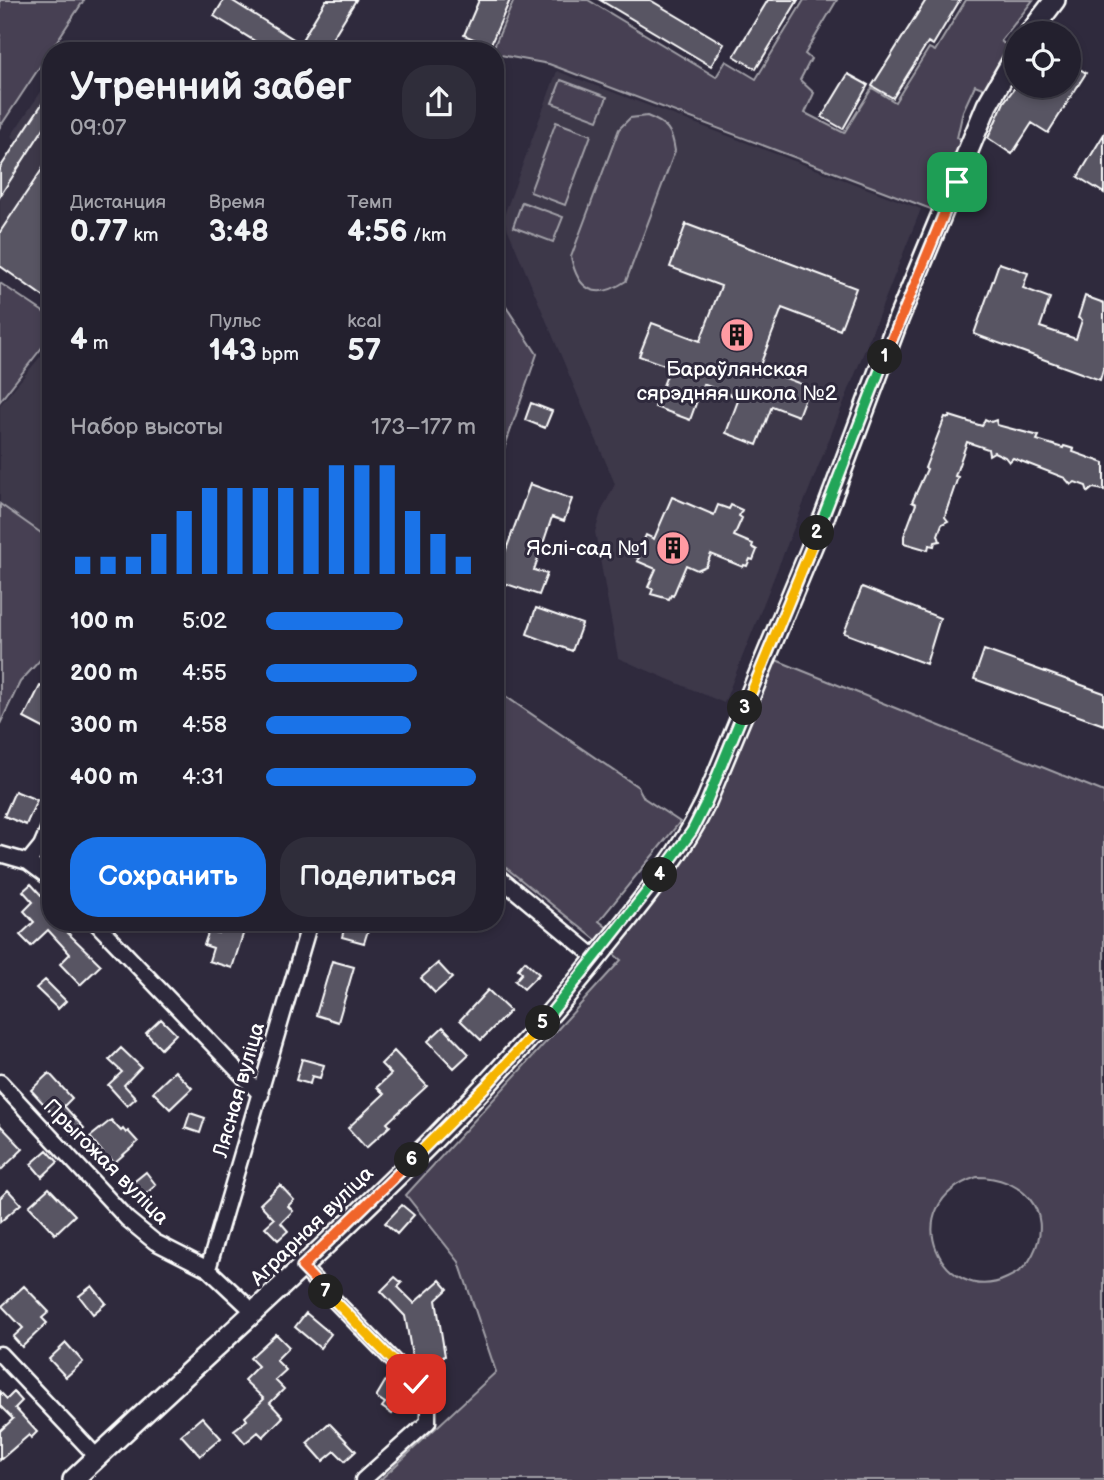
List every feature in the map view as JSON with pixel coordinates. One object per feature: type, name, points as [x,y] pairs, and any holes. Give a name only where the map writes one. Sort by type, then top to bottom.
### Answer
[{"type":"street","points":[[1039,21],[1055,0]]},
{"type":"street","name":"Аграрная вуліца","points":[[73,1480],[255,1313],[488,1084],[596,958],[692,831],[825,515],[898,320],[987,105],[1004,76]]},
{"type":"street","points":[[28,862],[42,844]]},
{"type":"street","points":[[0,854],[28,862],[42,872]]},
{"type":"street","points":[[504,881],[596,958]]},
{"type":"street","points":[[104,931],[261,1095]]},
{"type":"street","name":"Лясная вуліца","points":[[208,1269],[307,931]]},
{"type":"street","name":"Прыгожая вуліца","points":[[0,1082],[127,1219],[155,1242],[208,1269],[255,1313]]},
{"type":"street","points":[[302,1267],[416,1384],[428,1400],[428,1422],[363,1480]]},
{"type":"street","points":[[0,1354],[97,1457]]},
{"type":"shaded area","points":[[0,0],[84,0],[56,42],[42,42],[42,64],[0,127]]},
{"type":"shaded area","points":[[514,0],[588,0],[716,77],[726,61],[756,79],[804,0],[837,0],[805,54],[811,59],[800,80],[814,93],[805,113],[844,133],[872,88],[895,102],[929,48],[935,51],[966,0],[1033,0],[1017,21],[1004,21],[1004,37],[1001,41],[1004,44],[1004,57],[985,89],[975,85],[963,111],[957,138],[967,139],[936,211],[549,64],[504,56],[504,42],[496,42]]},
{"type":"shaded area","points":[[557,71],[921,209],[724,703],[618,658],[595,532],[601,512],[615,484],[504,215]]},
{"type":"shaded area","points":[[561,80],[607,97],[598,120],[552,103]]},
{"type":"shaded area","points":[[42,90],[42,296],[0,266],[0,168],[18,141],[11,136]]},
{"type":"shaded area","points":[[647,116],[667,128],[675,151],[626,281],[606,290],[590,289],[578,278],[571,257],[619,129],[630,118]]},
{"type":"shaded area","points":[[556,122],[591,135],[565,205],[530,192]]},
{"type":"shaded area","points":[[522,202],[563,217],[553,242],[513,227]]},
{"type":"shaded area","points":[[0,283],[42,311],[42,347],[0,401]]},
{"type":"shaded area","points":[[504,304],[537,354],[504,449]]},
{"type":"shaded area","points":[[42,358],[42,534],[0,504],[0,405]]},
{"type":"shaded area","points":[[0,504],[42,534],[42,658],[20,682],[0,724]]},
{"type":"shaded area","points":[[776,660],[1104,792],[1104,1480],[380,1480],[496,1372],[459,1262],[406,1195],[621,960],[504,866],[504,695],[638,787],[644,798],[680,822],[599,921],[619,937],[695,841],[728,774]],"holes":[[[977,1177],[1007,1183],[1020,1190],[1037,1210],[1039,1238],[1031,1258],[1023,1268],[1007,1278],[984,1284],[964,1279],[947,1267],[937,1250],[933,1229],[937,1209],[951,1191]]]},
{"type":"building","points":[[224,0],[231,0],[298,42],[256,42],[214,16]]},
{"type":"building","points":[[326,0],[356,0],[330,42],[301,42]]},
{"type":"building","points":[[479,0],[510,0],[492,42],[481,42],[464,35]]},
{"type":"building","points":[[600,0],[650,0],[724,44],[711,66]]},
{"type":"building","points":[[768,0],[798,0],[756,69],[734,56]]},
{"type":"building","points":[[926,0],[960,0],[933,45],[928,42],[893,98],[872,86]]},
{"type":"building","points":[[848,74],[868,85],[843,129],[822,117]]},
{"type":"building","points":[[1007,98],[1070,98],[1048,133],[1032,123],[1012,154],[988,138]]},
{"type":"building","points":[[42,104],[42,131],[0,196],[0,168]]},
{"type":"building","points":[[1104,134],[1104,193],[1078,177]]},
{"type":"building","points":[[42,169],[42,296],[0,266],[0,232]]},
{"type":"building","name":"Бараўлянская сярэдняя школа №2","points":[[686,224],[856,288],[840,330],[782,308],[759,368],[809,387],[798,416],[772,406],[757,445],[726,433],[739,398],[703,384],[690,420],[655,407],[670,367],[639,356],[652,323],[700,341],[721,286],[670,267]]},
{"type":"building","points":[[999,263],[1028,273],[1023,288],[1050,298],[1040,327],[1076,339],[1082,320],[1078,318],[1085,296],[1104,303],[1104,366],[1100,380],[974,334]]},
{"type":"building","points":[[531,403],[552,411],[545,428],[525,420]]},
{"type":"building","points":[[950,416],[982,426],[985,419],[991,422],[996,420],[997,425],[1039,436],[1037,440],[1074,449],[1073,452],[1104,463],[1104,490],[1093,488],[1088,492],[1086,486],[1075,482],[1071,485],[1065,478],[1013,458],[1009,462],[994,452],[989,455],[988,449],[967,442],[946,512],[948,521],[942,524],[938,535],[940,541],[935,542],[934,546],[929,545],[928,550],[904,543],[916,504],[912,502],[945,417]]},
{"type":"building","points":[[530,484],[572,499],[564,521],[552,517],[534,570],[547,574],[539,595],[504,583],[504,555]]},
{"type":"building","name":"Яслі-сад №1","points":[[672,497],[714,515],[718,505],[729,509],[731,505],[742,510],[739,516],[742,518],[734,536],[753,544],[752,547],[757,550],[753,560],[750,559],[747,566],[743,567],[711,554],[706,566],[697,570],[686,565],[673,596],[669,599],[651,594],[653,589],[648,587],[656,569],[637,561],[639,558],[633,556],[637,545],[641,546],[646,535],[654,539]]},
{"type":"building","points":[[862,587],[940,618],[926,664],[844,633]]},
{"type":"building","points":[[536,608],[582,624],[572,651],[527,634]]},
{"type":"building","points":[[984,650],[1104,693],[1104,725],[974,679]]},
{"type":"building","points":[[40,686],[42,727],[24,718]]},
{"type":"building","points":[[15,791],[37,800],[26,825],[4,816]]},
{"type":"building","points":[[31,884],[42,896],[42,931],[47,931],[31,946],[20,935],[34,922],[24,911],[33,902],[23,891]]},
{"type":"building","points":[[49,931],[70,931],[68,933],[101,965],[80,985],[60,964],[70,954]]},
{"type":"building","points":[[209,931],[244,931],[232,968],[209,961],[213,948],[204,945]]},
{"type":"building","points":[[344,931],[368,931],[364,943],[342,937]]},
{"type":"building","points":[[332,961],[354,967],[338,1022],[316,1015]]},
{"type":"building","points":[[525,961],[539,974],[524,989],[515,981],[522,973],[518,969]]},
{"type":"building","points":[[438,963],[452,978],[435,993],[421,978]]},
{"type":"building","points":[[45,980],[66,1001],[58,1009],[36,988]]},
{"type":"building","points":[[488,990],[510,1011],[481,1040],[460,1020]]},
{"type":"building","points":[[161,1019],[176,1034],[161,1049],[146,1033]]},
{"type":"building","points":[[443,1027],[469,1054],[454,1068],[428,1041]]},
{"type":"building","points":[[121,1048],[141,1067],[124,1085],[136,1098],[127,1106],[108,1085],[122,1072],[109,1060]]},
{"type":"building","points":[[394,1051],[427,1086],[387,1123],[390,1126],[366,1148],[348,1128],[384,1094],[377,1087],[391,1074],[381,1064]]},
{"type":"building","points":[[302,1059],[324,1065],[320,1078],[312,1076],[310,1084],[296,1080]]},
{"type":"building","points":[[175,1071],[192,1088],[170,1109],[153,1092]]},
{"type":"building","points":[[49,1073],[72,1098],[64,1106],[84,1128],[74,1137],[31,1090]]},
{"type":"building","points":[[190,1113],[205,1118],[200,1133],[185,1128]]},
{"type":"building","points":[[111,1120],[121,1131],[128,1131],[138,1142],[114,1163],[111,1159],[107,1162],[90,1137]]},
{"type":"building","points":[[0,1125],[23,1149],[0,1171]]},
{"type":"building","points":[[47,1150],[58,1162],[42,1177],[31,1164]]},
{"type":"building","points":[[146,1172],[156,1185],[141,1198],[130,1185]]},
{"type":"building","points":[[280,1185],[294,1200],[288,1206],[293,1211],[281,1223],[288,1231],[278,1240],[265,1227],[274,1219],[260,1204]]},
{"type":"building","points":[[49,1188],[75,1215],[55,1234],[29,1206]]},
{"type":"building","points":[[8,1190],[21,1204],[0,1222],[0,1198]]},
{"type":"building","points":[[402,1205],[414,1215],[397,1234],[385,1223]]},
{"type":"building","points":[[395,1277],[402,1283],[398,1287],[414,1303],[440,1280],[448,1289],[436,1300],[445,1356],[413,1361],[405,1316],[381,1291]]},
{"type":"building","points":[[24,1286],[49,1312],[42,1318],[47,1323],[22,1347],[13,1337],[23,1328],[2,1306]]},
{"type":"building","points":[[92,1286],[106,1303],[93,1314],[79,1296]]},
{"type":"building","points":[[306,1313],[331,1334],[320,1348],[295,1327]]},
{"type":"building","points":[[276,1334],[289,1347],[276,1360],[286,1370],[275,1380],[284,1389],[270,1403],[283,1417],[263,1437],[258,1432],[245,1443],[234,1430],[247,1420],[245,1417],[264,1399],[244,1380],[258,1366],[250,1358]]},
{"type":"building","points":[[66,1343],[83,1362],[66,1377],[49,1359]]},
{"type":"building","points":[[395,1379],[406,1390],[406,1395],[392,1414],[382,1407],[385,1403],[376,1397],[386,1380],[391,1384]]},
{"type":"building","points":[[0,1392],[7,1399],[14,1392],[22,1401],[15,1408],[37,1432],[31,1438],[29,1435],[0,1460],[0,1431],[13,1419],[0,1406]]},
{"type":"building","points":[[202,1417],[221,1438],[200,1456],[181,1435]]},
{"type":"building","points":[[329,1423],[356,1451],[345,1461],[335,1451],[323,1461],[307,1443]]},
{"type":"place","name":"Бараўлянская сярэдняя школа №2","points":[[737,335]]},
{"type":"place","name":"Яслі-сад №1","points":[[673,548]]},
{"type":"route","points":[[416,1384],[302,1267],[488,1084],[515,1054],[596,958],[692,831],[825,515],[898,320],[957,182]]}]
